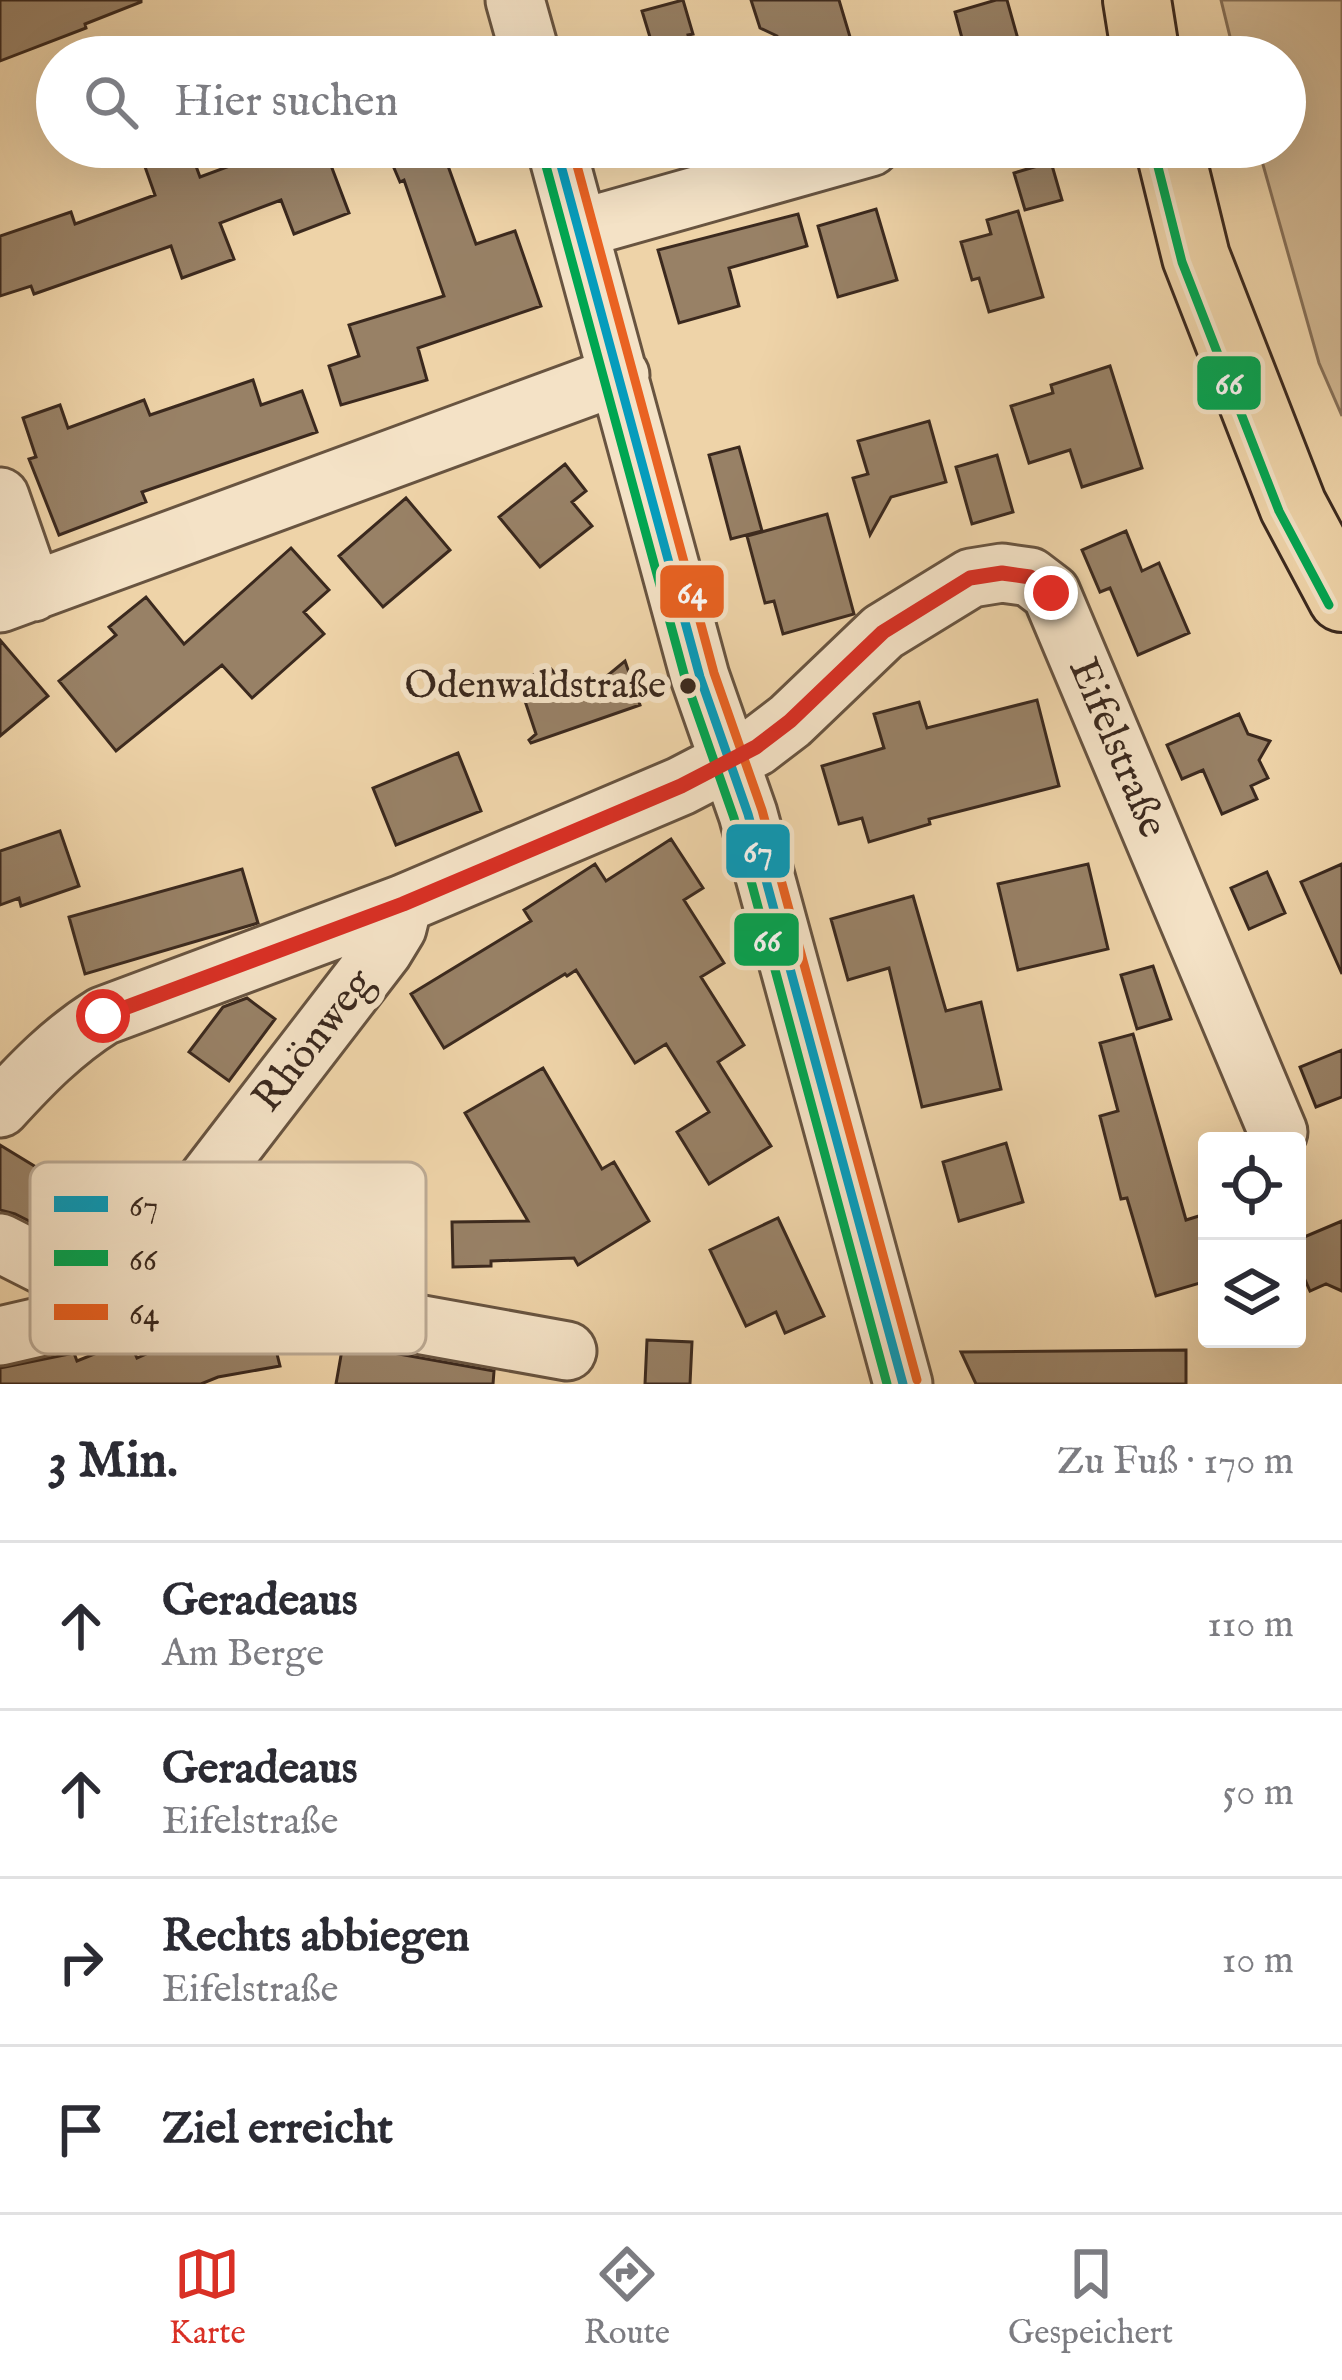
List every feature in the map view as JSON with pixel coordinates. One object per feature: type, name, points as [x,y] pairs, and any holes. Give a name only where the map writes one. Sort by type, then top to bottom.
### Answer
[{"type":"main road","points":[[1137,0],[1143,36]]},
{"type":"main road","points":[[1174,168],[1196,257],[1293,506],[1342,598]]},
{"type":"street","points":[[515,0],[525,36]]},
{"type":"street","points":[[562,168],[700,677],[748,814],[903,1384]]},
{"type":"street","points":[[579,229],[795,168]]},
{"type":"street","points":[[0,497],[16,597],[620,375]]},
{"type":"street","name":"Eifelstraße","points":[[728,761],[790,721],[883,632],[970,578],[1002,573],[1030,577],[1051,593],[1062,617],[1278,1132]]},
{"type":"street","points":[[0,1108],[74,1034],[103,1016],[403,904],[681,786],[728,761]]},
{"type":"street","name":"Rhönweg","points":[[221,1162],[383,951],[397,928],[403,904]]},
{"type":"street","points":[[0,1243],[30,1258]]},
{"type":"street","points":[[426,1326],[567,1351]]},
{"type":"street","points":[[0,1336],[30,1329]]},
{"type":"shaded area","points":[[1221,0],[1342,0],[1342,416],[1319,363],[1264,168],[1306,168],[1306,36],[1230,36]]},
{"type":"building","points":[[0,0],[141,0],[65,36],[36,36],[36,47],[0,61]]},
{"type":"building","points":[[683,0],[693,34],[650,36],[642,11]]},
{"type":"building","points":[[751,0],[839,0],[850,36],[777,36],[760,28]]},
{"type":"building","points":[[1007,0],[1017,36],[961,36],[955,12]]},
{"type":"building","points":[[145,168],[197,168],[200,177],[224,168],[332,168],[349,213],[294,234],[281,200],[220,223],[234,259],[182,278],[171,246],[34,294],[31,286],[0,296],[0,236],[71,212],[75,224],[155,195]]},
{"type":"building","points":[[394,168],[449,168],[476,244],[515,231],[541,306],[418,348],[427,380],[341,405],[329,366],[359,356],[349,325],[444,296],[404,180],[400,182]]},
{"type":"building","points":[[1053,168],[1062,200],[1025,210],[1014,173]]},
{"type":"building","points":[[876,209],[897,280],[838,297],[818,226]]},
{"type":"building","points":[[1018,211],[1043,297],[989,312],[979,278],[972,280],[961,242],[991,234],[987,220]]},
{"type":"building","points":[[798,214],[807,246],[729,268],[739,306],[679,323],[658,250]]},
{"type":"building","points":[[1110,366],[1142,468],[1082,487],[1070,450],[1029,463],[1011,406],[1053,393],[1051,385]]},
{"type":"building","points":[[253,380],[261,405],[302,391],[317,432],[142,492],[146,502],[59,535],[29,459],[36,457],[23,418],[60,405],[68,428],[144,400],[150,415]]},
{"type":"building","points":[[929,421],[946,482],[891,497],[870,535],[853,478],[868,474],[858,441]]},
{"type":"building","points":[[739,447],[762,531],[731,539],[709,455]]},
{"type":"building","points":[[997,455],[1013,512],[972,524],[956,467]]},
{"type":"building","points":[[565,464],[586,491],[572,502],[592,526],[540,567],[499,517]]},
{"type":"building","points":[[406,498],[450,550],[383,607],[339,556]]},
{"type":"building","points":[[827,514],[854,614],[783,634],[774,601],[765,603],[747,536]]},
{"type":"building","points":[[1126,531],[1142,571],[1159,563],[1189,633],[1138,655],[1110,588],[1100,592],[1082,550]]},
{"type":"building","points":[[291,548],[329,590],[304,612],[324,634],[252,698],[222,665],[116,751],[59,681],[116,635],[109,627],[146,597],[184,644]]},
{"type":"building","points":[[0,640],[48,696],[0,736]]},
{"type":"building","points":[[625,661],[640,705],[531,743],[536,734],[518,680],[551,669],[578,700]]},
{"type":"building","points":[[1037,700],[1059,786],[929,819],[930,824],[869,842],[862,818],[839,824],[822,766],[884,748],[874,714],[919,702],[927,728]]},
{"type":"building","points":[[1239,714],[1248,734],[1270,741],[1259,760],[1268,778],[1251,786],[1257,799],[1222,814],[1203,770],[1182,779],[1167,745]]},
{"type":"building","points":[[458,753],[481,811],[396,845],[373,788]]},
{"type":"building","points":[[60,831],[79,886],[21,906],[19,898],[0,905],[0,851]]},
{"type":"building","points":[[671,839],[703,888],[684,900],[724,963],[701,977],[744,1045],[718,1062],[771,1146],[709,1184],[677,1132],[709,1112],[666,1044],[635,1063],[576,970],[444,1048],[411,994],[531,921],[524,910],[595,864],[606,881]]},
{"type":"building","points":[[1088,864],[1108,949],[1018,970],[998,884]]},
{"type":"building","points":[[1342,864],[1342,974],[1301,882]]},
{"type":"building","points":[[242,869],[258,923],[85,974],[69,917]]},
{"type":"building","points":[[1267,872],[1285,913],[1249,929],[1231,888]]},
{"type":"building","points":[[913,896],[946,1011],[981,1002],[1001,1089],[922,1107],[889,968],[848,980],[831,919]]},
{"type":"building","points":[[1153,966],[1171,1019],[1137,1029],[1121,975]]},
{"type":"building","points":[[247,998],[275,1019],[229,1081],[189,1052],[223,1007]]},
{"type":"building","points":[[1133,1034],[1186,1220],[1198,1216],[1198,1284],[1156,1296],[1127,1198],[1121,1199],[1100,1116],[1118,1111],[1100,1043]]},
{"type":"building","points":[[1342,1050],[1342,1097],[1316,1107],[1300,1067]]},
{"type":"building","points":[[543,1068],[602,1169],[614,1162],[649,1221],[578,1265],[574,1258],[453,1267],[452,1222],[528,1221],[465,1113]]},
{"type":"building","points":[[1006,1143],[1023,1202],[959,1221],[943,1162]]},
{"type":"building","points":[[0,1145],[30,1163],[30,1222],[0,1210]]},
{"type":"building","points":[[778,1218],[824,1316],[785,1333],[776,1312],[746,1326],[710,1250]]},
{"type":"building","points":[[1342,1221],[1342,1291],[1326,1284],[1310,1291],[1306,1236]]},
{"type":"building","points":[[647,1340],[692,1342],[690,1384],[645,1384]]},
{"type":"building","points":[[1186,1350],[1186,1384],[976,1384],[961,1352]]},
{"type":"building","points":[[69,1354],[77,1361],[94,1354],[135,1354],[137,1358],[146,1354],[277,1354],[280,1366],[201,1384],[0,1384],[0,1368]]},
{"type":"building","points":[[341,1354],[399,1354],[494,1371],[493,1384],[336,1384]]},
{"type":"transit line","name":"66","points":[[547,168],[686,681],[734,818],[887,1384]]},
{"type":"transit line","name":"67","points":[[562,168],[700,677],[748,814],[903,1384]]},
{"type":"transit line","name":"64","points":[[578,168],[714,673],[762,810],[917,1380]]},
{"type":"transit line","name":"66","points":[[1158,168],[1182,262],[1279,511],[1329,605]]},
{"type":"place","name":"Odenwaldstraße","points":[[688,686]]},
{"type":"route","points":[[103,1016],[403,904],[681,786],[756,747],[883,632],[970,578],[1002,573],[1030,577],[1051,593]]}]
